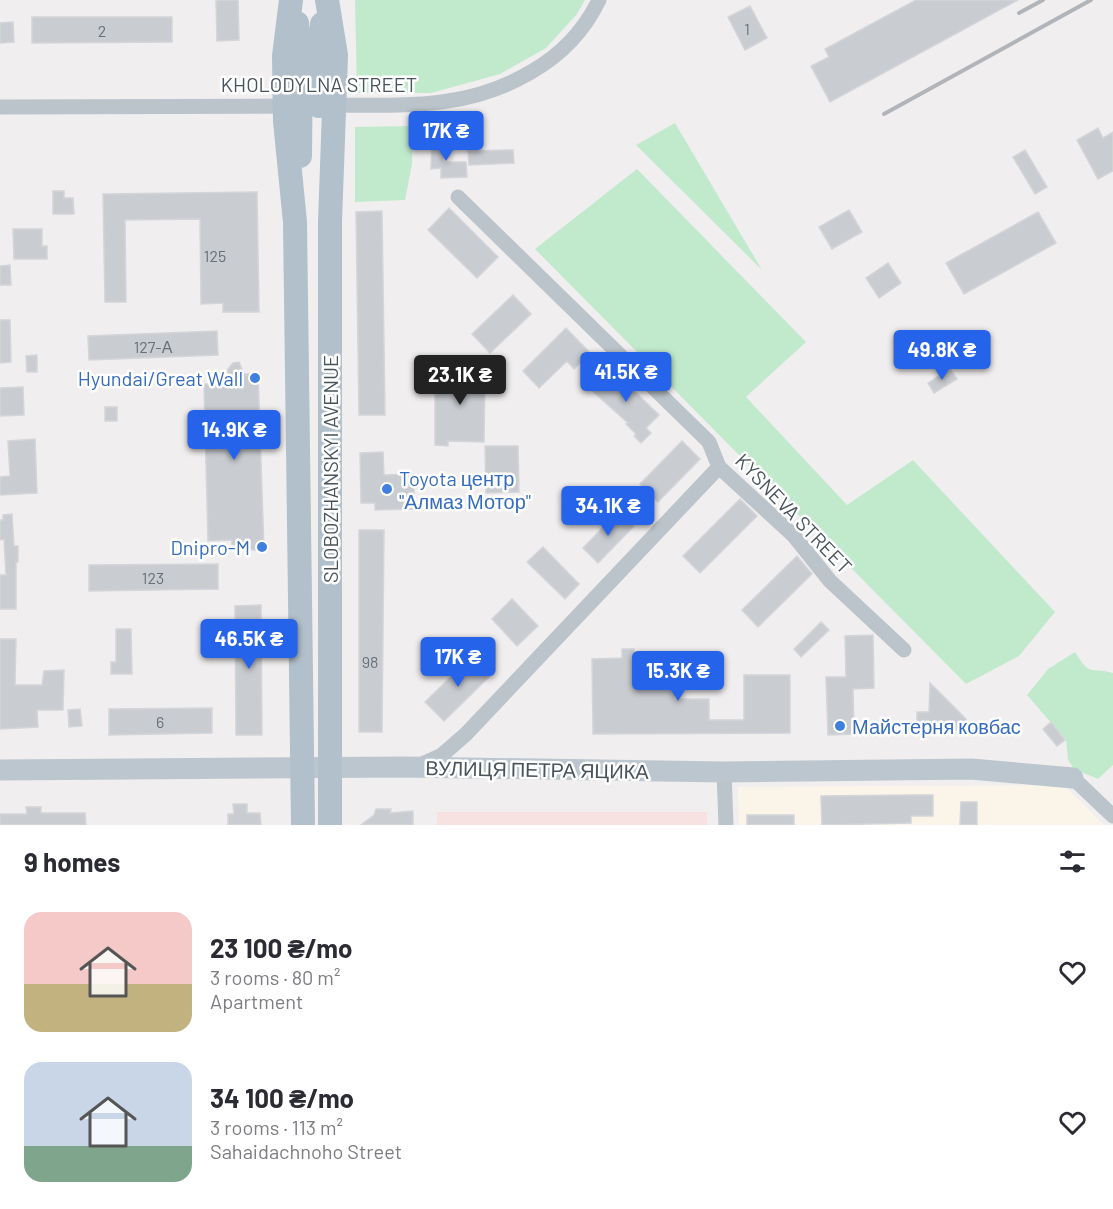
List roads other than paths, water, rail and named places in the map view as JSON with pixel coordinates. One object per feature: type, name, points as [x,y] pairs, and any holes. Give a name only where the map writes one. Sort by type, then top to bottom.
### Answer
[{"type":"main road","name":"SLOBOZHANSKYI AVENUE","points":[[292,0],[302,56],[302,122],[295,222],[303,825]]},
{"type":"main road","name":"SLOBOZHANSKYI AVENUE","points":[[326,0],[318,56],[319,120],[330,222],[330,825]]},
{"type":"street","name":"KHOLODYLNA STREET","points":[[0,107],[431,105],[491,93],[555,58],[590,19],[599,0]]},
{"type":"street","name":"KYSNEVA STREET","points":[[458,197],[709,442],[719,467],[794,536],[830,581],[904,650]]},
{"type":"street","points":[[417,767],[442,755],[466,734],[719,467]]},
{"type":"street","name":"ВУЛИЦЯ ПЕТРА ЯЦИКА","points":[[0,770],[417,767],[724,772],[971,769],[1073,777]]},
{"type":"street","points":[[724,772],[726,825]]},
{"type":"street","points":[[1073,777],[1113,816]]},
{"type":"railway","points":[[1019,13],[1043,0]]},
{"type":"railway","points":[[884,114],[1091,0]]},
{"type":"place","name":"Hyundai/Great Wall","points":[[255,378]]},
{"type":"place","name":"Toyota центр \"Алмаз Мотор\"","points":[[387,489]]},
{"type":"place","name":"Dnipro-M","points":[[262,547]]},
{"type":"place","name":"Майстерня ковбас","points":[[840,726]]}]
